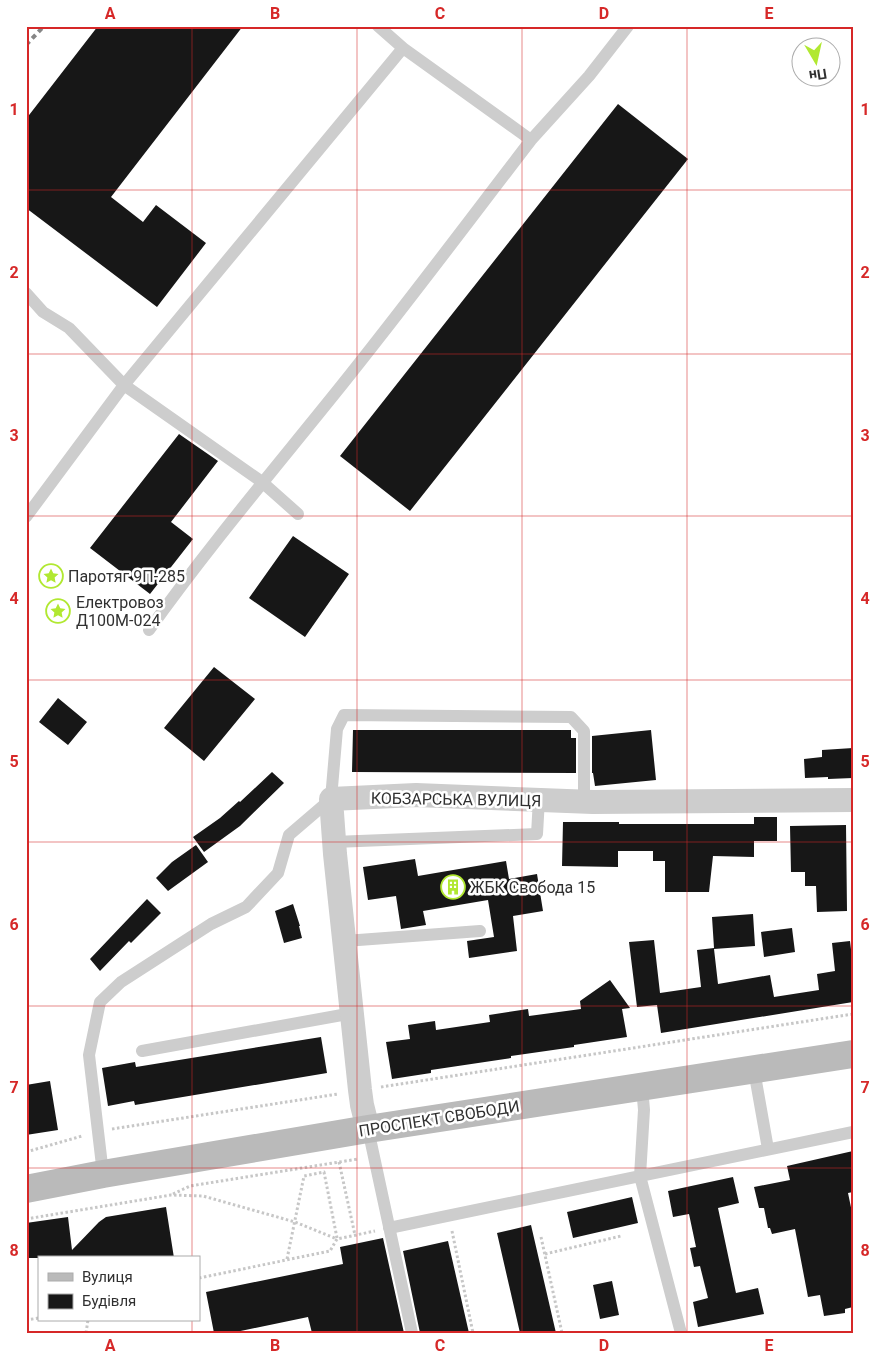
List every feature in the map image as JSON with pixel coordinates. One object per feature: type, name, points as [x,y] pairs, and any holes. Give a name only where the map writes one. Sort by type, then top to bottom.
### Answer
[{"type":"main road","name":"ПРОСПЕКТ СВОБОДИ","points":[[26,1189],[368,1129],[853,1054]]},
{"type":"street","name":"КОБЗАРСЬКА ВУЛИЦЯ","points":[[331,799],[416,795],[584,801],[853,800]]},
{"type":"street","points":[[331,799],[360,1090],[368,1129]]},
{"type":"lane","points":[[378,26],[403,48],[531,140]]},
{"type":"lane","points":[[149,630],[262,482],[342,385],[531,140],[589,76],[628,26]]},
{"type":"lane","points":[[26,517],[124,385],[403,48]]},
{"type":"lane","points":[[26,293],[43,312],[69,328],[124,385],[262,482],[298,514]]},
{"type":"lane","points":[[103,1174],[89,1055],[100,1002],[121,982],[203,929],[246,906],[278,873],[289,836],[331,799],[337,729],[344,715],[571,717],[584,731],[584,801]]},
{"type":"lane","points":[[334,842],[537,834],[539,799]]},
{"type":"lane","points":[[345,941],[480,931]]},
{"type":"lane","points":[[142,1051],[352,1013]]},
{"type":"lane","points":[[754,1070],[768,1149]]},
{"type":"lane","points":[[642,1086],[644,1110],[640,1176],[682,1333]]},
{"type":"lane","points":[[368,1129],[412,1333]]},
{"type":"lane","points":[[389,1228],[853,1132]]},
{"type":"path","points":[[26,1152],[98,1131],[853,1014]]},
{"type":"path","points":[[26,1219],[171,1194],[190,1186],[373,1156]]},
{"type":"path","points":[[339,1162],[355,1235]]},
{"type":"path","points":[[200,1278],[330,1251],[337,1239],[324,1172],[304,1176],[287,1259]]},
{"type":"path","points":[[171,1194],[203,1196],[295,1222],[337,1239],[389,1228]]},
{"type":"path","points":[[448,1215],[473,1333]]},
{"type":"path","points":[[545,1254],[621,1236]]},
{"type":"path","points":[[541,1237],[562,1333]]},
{"type":"building","points":[[98,26],[243,26],[111,197],[143,222],[156,205],[206,243],[157,307],[26,208],[26,119]]},
{"type":"building","points":[[618,104],[688,159],[410,511],[340,456]]},
{"type":"building","points":[[179,434],[218,461],[171,522],[193,539],[150,594],[90,548]]},
{"type":"building","points":[[293,536],[349,574],[305,637],[249,598]]},
{"type":"building","points":[[214,667],[255,699],[204,761],[164,728]]},
{"type":"building","points":[[58,698],[87,722],[68,745],[39,722]]},
{"type":"building","points":[[353,730],[571,730],[571,738],[576,738],[576,773],[352,772]]},
{"type":"building","points":[[651,730],[656,780],[595,786],[592,773],[592,736]]},
{"type":"building","points":[[853,748],[853,778],[805,778],[804,759],[822,757],[822,750]]},
{"type":"building","points":[[272,772],[284,783],[240,826],[204,852],[193,837],[240,802]]},
{"type":"building","points":[[754,817],[777,817],[777,841],[754,841],[754,857],[713,856],[709,892],[665,892],[665,861],[653,861],[653,851],[618,851],[618,867],[562,866],[563,822],[754,824]]},
{"type":"building","points":[[846,825],[847,911],[817,912],[816,886],[805,886],[805,872],[791,872],[790,826]]},
{"type":"building","points":[[196,845],[208,862],[168,891],[156,878],[172,862]]},
{"type":"building","name":"ЖБК Свобода 15","points":[[415,859],[418,876],[506,861],[509,879],[537,874],[543,911],[513,916],[517,951],[469,958],[467,941],[494,937],[488,900],[423,911],[426,925],[401,929],[396,896],[368,900],[363,867]]},
{"type":"building","points":[[147,899],[161,913],[131,943],[129,941],[100,971],[90,959]]},
{"type":"building","points":[[293,904],[302,938],[284,943],[275,911]]},
{"type":"building","points":[[753,914],[755,946],[714,949],[718,984],[770,975],[774,997],[819,990],[817,974],[835,971],[832,943],[850,941],[853,966],[853,1002],[661,1033],[657,1005],[637,1007],[629,942],[654,940],[660,993],[701,987],[697,950],[714,948],[712,917]]},
{"type":"building","points":[[792,928],[795,952],[764,957],[761,932]]},
{"type":"building","points":[[610,980],[630,1008],[622,1009],[627,1037],[431,1070],[431,1073],[392,1079],[386,1042],[410,1039],[408,1025],[435,1021],[436,1030],[490,1022],[489,1015],[528,1009],[529,1016],[581,1009],[580,1001]]},
{"type":"building","points":[[321,1037],[327,1073],[135,1105],[134,1101],[108,1106],[102,1068],[135,1062],[136,1067]]},
{"type":"building","points":[[50,1081],[58,1130],[26,1135],[26,1085]]},
{"type":"building","points":[[853,1151],[853,1192],[848,1193],[853,1217],[853,1307],[845,1309],[845,1313],[824,1316],[820,1295],[808,1297],[795,1229],[772,1234],[770,1228],[768,1228],[764,1208],[759,1208],[754,1187],[790,1180],[787,1166]]},
{"type":"building","points":[[733,1177],[739,1203],[718,1208],[736,1293],[758,1288],[764,1314],[698,1327],[693,1302],[708,1298],[700,1266],[694,1267],[690,1248],[696,1247],[689,1214],[673,1217],[668,1191]]},
{"type":"building","points":[[632,1197],[638,1223],[573,1238],[567,1212]]},
{"type":"building","points":[[166,1207],[174,1256],[38,1256],[38,1258],[26,1258],[26,1223],[68,1217],[72,1250],[106,1217]]},
{"type":"building","points":[[531,1225],[556,1333],[520,1333],[497,1233]]},
{"type":"building","points":[[383,1238],[404,1333],[312,1333],[308,1317],[231,1333],[214,1333],[206,1292],[343,1264],[340,1247]]},
{"type":"building","points":[[448,1241],[469,1333],[420,1333],[403,1251]]},
{"type":"building","points":[[612,1281],[619,1315],[600,1319],[593,1285]]},
{"type":"railway","points":[[26,45],[44,26]]},
{"type":"place","name":"Паротяг 9П-285","points":[[51,576]]},
{"type":"place","name":"Електровоз Д100М-024","points":[[58,611]]},
{"type":"place","name":"ЖБК Свобода 15","points":[[453,887]]}]
